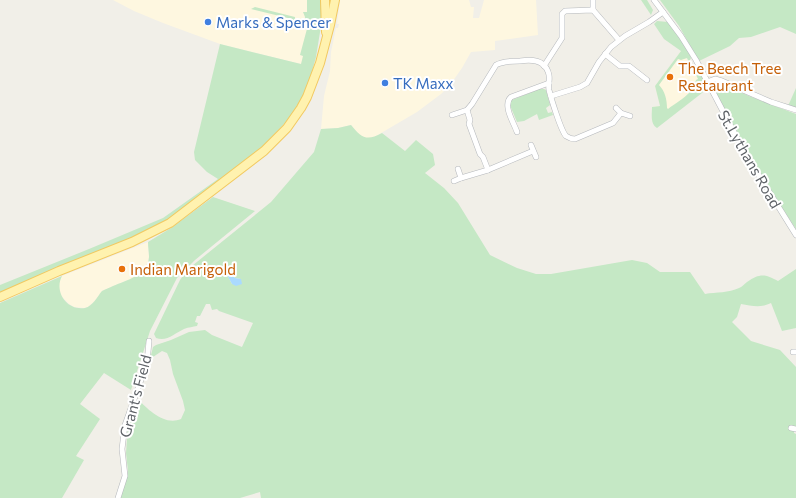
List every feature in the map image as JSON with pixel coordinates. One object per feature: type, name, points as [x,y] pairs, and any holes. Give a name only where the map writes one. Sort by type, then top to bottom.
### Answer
[{"type":"main road","points":[[0,297],[132,242],[170,223],[251,161],[279,136],[301,108],[315,79],[330,25],[335,0]]},
{"type":"main road","points":[[326,1],[326,35]]},
{"type":"street","points":[[593,0],[593,10],[619,40]]},
{"type":"street","name":"St.Lythans Road","points":[[654,0],[688,48],[752,165],[796,235]]},
{"type":"street","points":[[544,66],[562,38],[563,12],[593,10]]},
{"type":"street","points":[[551,96],[574,89],[586,83],[605,54],[619,40],[663,12]]},
{"type":"street","points":[[605,54],[620,66],[629,66],[647,80]]},
{"type":"street","points":[[452,116],[467,110],[476,99],[493,68],[498,63],[530,59],[537,61],[544,66],[549,76],[551,96],[566,136],[572,139],[580,137],[613,123],[621,113]]},
{"type":"street","points":[[707,82],[712,79],[722,81],[771,102],[796,110]]},
{"type":"street","points":[[517,132],[507,104],[508,100],[511,97],[549,83]]},
{"type":"street","points":[[616,108],[621,113],[630,116]]},
{"type":"street","points":[[467,110],[470,120],[469,124],[480,154],[483,157],[488,170]]},
{"type":"street","points":[[531,145],[536,157]]},
{"type":"street","points":[[454,181],[488,170],[533,151]]},
{"type":"street","points":[[458,169],[461,178]]},
{"type":"street","name":"Grant's Field","points":[[118,498],[126,476],[122,449],[124,425],[147,363],[150,341]]},
{"type":"shaded area","points":[[113,0],[315,0],[309,66],[220,44],[163,23],[134,11]]},
{"type":"shaded area","points":[[340,0],[469,0],[471,7],[474,7],[473,18],[479,18],[484,0],[536,0],[538,35],[495,41],[495,50],[471,52],[450,85],[441,94],[417,112],[376,136],[366,138],[359,135],[351,125],[338,128],[321,129],[324,96],[330,71],[331,52],[336,28],[338,28],[339,24],[337,24]]},
{"type":"shaded area","points":[[681,51],[703,87],[655,126],[652,120],[652,107],[660,106],[655,86]]},
{"type":"shaded area","points":[[148,242],[148,262],[142,271],[130,280],[102,291],[95,301],[88,307],[74,307],[61,296],[59,282],[62,276]]},
{"type":"green space","points":[[307,0],[322,0],[321,26],[316,57],[309,83],[300,102],[287,121],[262,147],[169,220],[137,236],[0,294],[0,285],[163,218],[218,179],[207,172],[195,160],[194,152],[220,44],[301,64],[303,56],[300,55],[308,25],[304,25],[305,17],[303,12],[307,12]]},
{"type":"green space","points":[[641,0],[647,0],[653,10],[651,15]]},
{"type":"green space","points":[[660,0],[796,0],[796,34],[780,27],[751,37],[739,38],[730,46],[699,61],[679,26]]},
{"type":"green space","points":[[255,7],[295,17],[295,22],[292,19],[251,9]]},
{"type":"green space","points":[[657,21],[668,22],[687,48],[691,58],[689,62],[687,58],[681,60],[678,59],[659,85],[663,90],[667,102],[667,108],[668,109],[685,97],[692,90],[696,80],[698,79],[692,66],[698,68],[707,87],[702,93],[657,128],[653,124],[652,119],[652,107],[660,106],[655,86],[681,51],[664,39],[654,24]]},
{"type":"green space","points":[[720,83],[796,114],[796,229],[759,173],[715,91],[715,85]]},
{"type":"green space","points":[[796,88],[796,107],[788,106]]},
{"type":"green space","points":[[539,89],[546,90],[550,105],[546,108],[548,113],[552,112],[553,115],[539,120],[537,114],[524,121],[517,122],[509,103],[512,100]]},
{"type":"green space","points":[[351,125],[358,133],[368,138],[382,133],[405,151],[416,140],[433,154],[435,165],[425,173],[444,188],[458,203],[490,255],[517,268],[536,274],[551,274],[632,260],[647,263],[660,272],[690,272],[705,294],[735,290],[759,276],[770,277],[778,281],[796,269],[796,328],[782,331],[771,303],[760,306],[741,304],[737,317],[732,322],[751,341],[780,350],[796,367],[796,426],[794,426],[794,433],[796,434],[796,498],[261,498],[260,492],[240,498],[120,498],[128,471],[126,453],[128,425],[138,399],[157,416],[163,419],[175,421],[181,419],[185,410],[167,353],[162,351],[150,359],[153,347],[189,332],[205,330],[212,335],[242,347],[253,323],[217,309],[212,310],[210,304],[206,304],[200,316],[197,316],[195,322],[198,323],[197,326],[189,327],[164,339],[156,338],[154,334],[180,280],[187,270],[271,202],[314,152],[321,129],[338,128]],"holes":[[[228,272],[235,278],[241,279],[232,284],[226,273]]]},
{"type":"green space","points":[[213,197],[255,211],[195,260],[177,278],[150,331],[131,390],[104,373],[80,404],[100,419],[76,456],[84,460],[62,498],[0,498],[0,303],[62,276],[60,288],[63,299],[72,306],[78,308],[88,307],[102,291],[141,273],[148,263],[148,242],[171,228]]},
{"type":"water","points":[[228,272],[235,278],[241,279],[242,284],[236,286],[232,284],[226,273]]},
{"type":"place","name":"Marks & Spencer","points":[[208,22]]},
{"type":"place","name":"The Beech Tree Restaurant","points":[[670,77]]},
{"type":"place","name":"TK Maxx","points":[[385,83]]},
{"type":"place","name":"Indian Marigold","points":[[122,269]]}]
